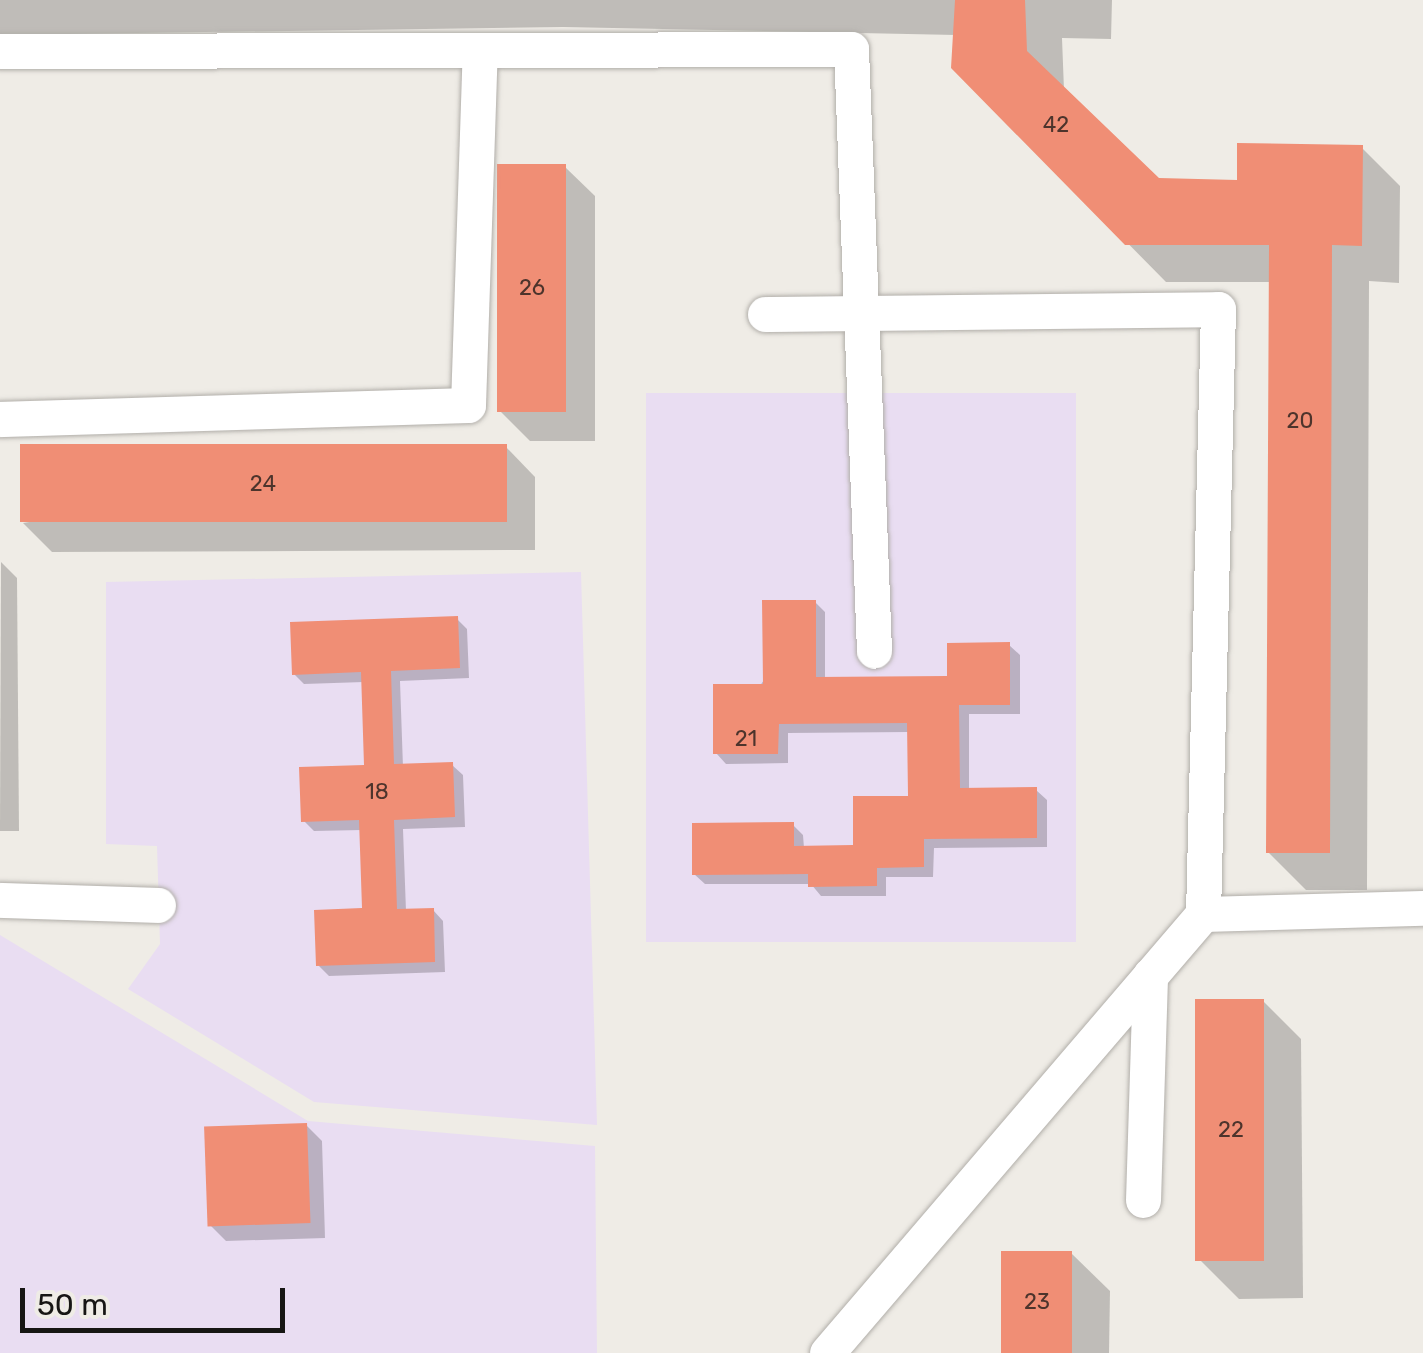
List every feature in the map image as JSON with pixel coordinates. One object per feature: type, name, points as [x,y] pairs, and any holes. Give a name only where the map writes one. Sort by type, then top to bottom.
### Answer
[{"type":"lane","points":[[0,51],[851,49],[874,652]]},
{"type":"lane","points":[[0,419],[468,406],[480,50]]},
{"type":"lane","points":[[765,314],[1218,309],[1203,914],[827,1353]]},
{"type":"lane","points":[[0,900],[158,905]]},
{"type":"lane","points":[[1203,914],[1423,908]]},
{"type":"lane","points":[[1143,1200],[1150,975]]},
{"type":"shaded area","points":[[646,393],[1076,393],[1076,942],[646,942]]},
{"type":"shaded area","points":[[581,572],[597,1125],[314,1102],[128,989],[160,944],[157,846],[106,844],[106,582]]},
{"type":"shaded area","points":[[0,935],[308,1121],[595,1146],[597,1353],[0,1353]]},
{"type":"building","points":[[955,0],[1025,0],[1027,51],[1159,178],[1237,180],[1237,143],[1363,145],[1362,246],[1332,245],[1330,853],[1266,853],[1269,245],[1125,245],[951,68]]},
{"type":"building","points":[[497,164],[566,164],[566,412],[497,412]]},
{"type":"building","points":[[20,444],[507,444],[507,522],[20,522]]},
{"type":"building","points":[[762,600],[816,600],[816,677],[947,676],[947,643],[1010,642],[1010,705],[959,705],[960,788],[1037,787],[1037,838],[924,839],[924,867],[877,868],[877,886],[808,887],[808,874],[692,875],[692,823],[794,822],[794,846],[853,845],[853,796],[908,796],[907,723],[779,724],[778,754],[713,754],[713,684],[763,684]]},
{"type":"building","points":[[458,616],[460,668],[391,671],[394,764],[453,762],[455,817],[394,820],[397,909],[434,908],[435,962],[316,966],[314,910],[362,908],[359,820],[301,822],[299,767],[364,765],[361,672],[292,675],[290,622]]},
{"type":"building","points":[[1195,999],[1264,999],[1264,1261],[1195,1261]]},
{"type":"building","points":[[307,1123],[310,1223],[208,1227],[204,1127]]},
{"type":"building","points":[[1001,1251],[1072,1251],[1072,1353],[1001,1353]]}]
